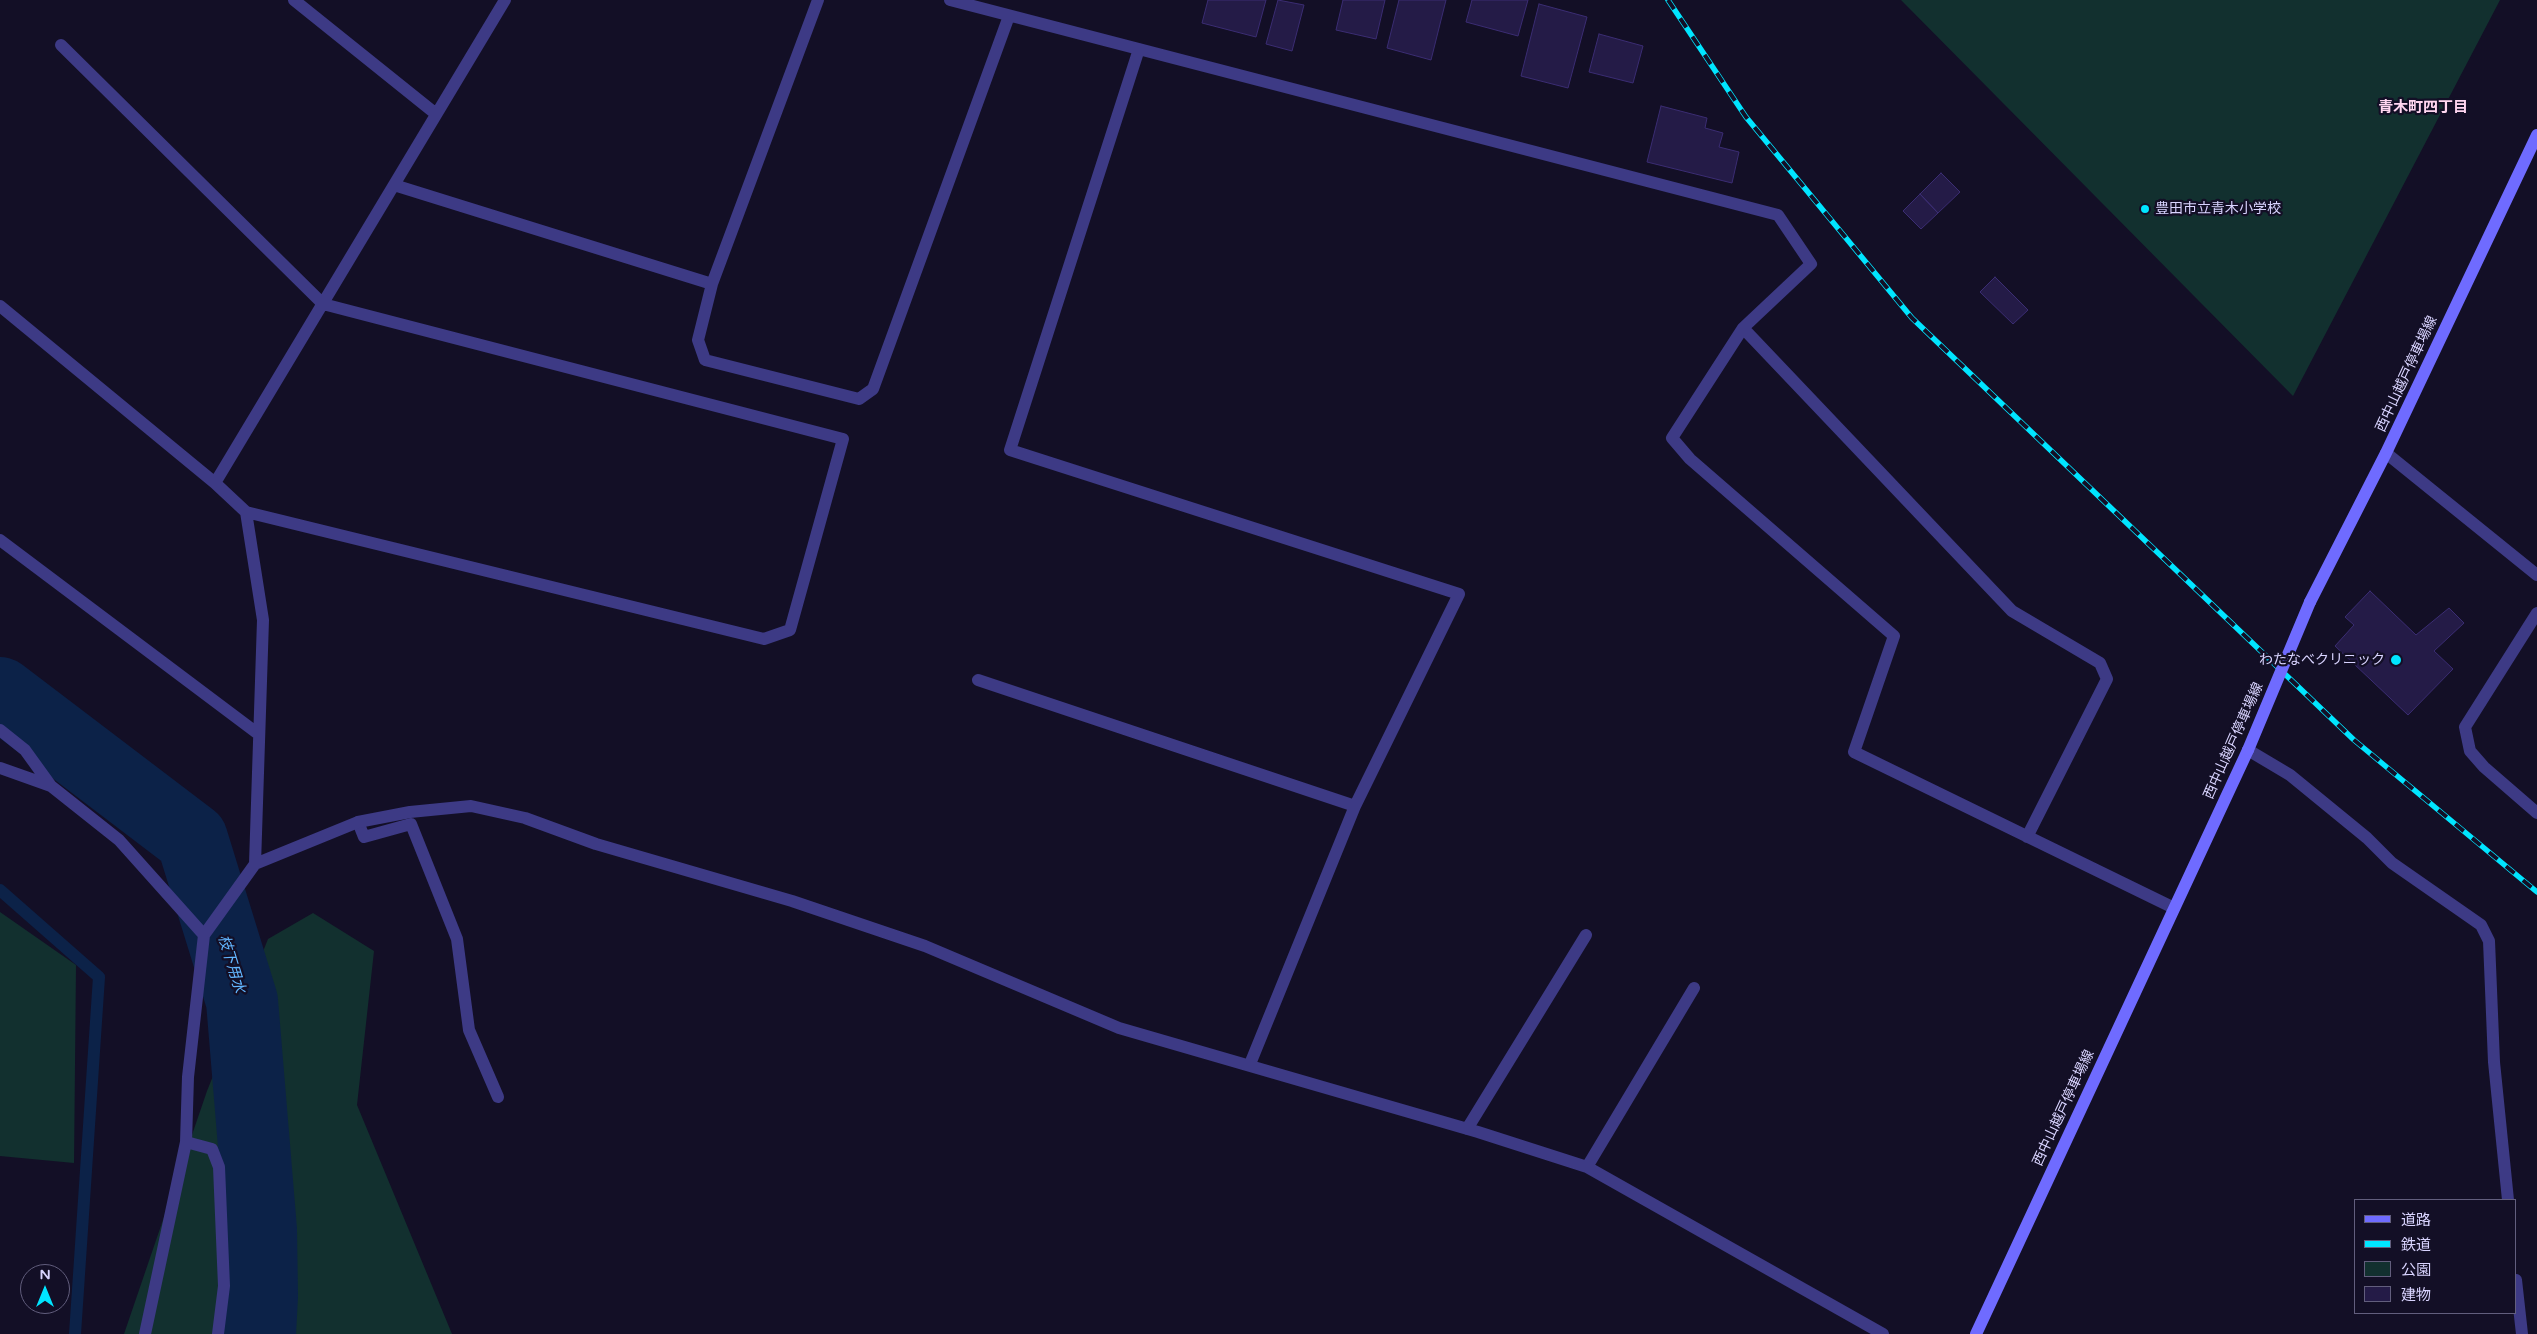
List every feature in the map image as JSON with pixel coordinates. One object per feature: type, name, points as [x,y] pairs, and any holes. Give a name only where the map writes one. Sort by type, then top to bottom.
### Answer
[{"type":"main road","name":"西中山越戸停車場線","points":[[1976,1334],[2248,750],[2310,602],[2386,453],[2537,135]]},
{"type":"street","points":[[294,0],[436,114]]},
{"type":"street","points":[[215,483],[505,0]]},
{"type":"street","points":[[818,0],[712,284],[698,340],[705,360],[859,399],[873,388],[1009,16]]},
{"type":"street","points":[[950,0],[1778,215],[1811,264],[1742,328],[1672,438],[1690,459],[1894,636],[1854,752],[2174,908]]},
{"type":"street","points":[[0,306],[215,483],[246,512],[764,639],[790,630],[843,439],[323,304],[61,45]]},
{"type":"street","points":[[1139,49],[1010,450],[1459,594],[1355,806],[1250,1064]]},
{"type":"street","points":[[394,185],[712,284]]},
{"type":"street","points":[[1742,328],[2012,611],[2100,663],[2107,679],[2026,837]]},
{"type":"street","points":[[2386,453],[2537,575]]},
{"type":"street","points":[[246,512],[263,620],[263,661],[257,733],[254,864]]},
{"type":"street","points":[[0,540],[257,733]]},
{"type":"street","points":[[2537,613],[2465,727],[2470,751],[2484,767],[2537,813]]},
{"type":"street","points":[[978,680],[1355,806]]},
{"type":"street","points":[[0,730],[26,750],[51,786],[119,840],[204,935]]},
{"type":"street","points":[[2248,750],[2290,775],[2367,838],[2392,863],[2481,925],[2489,941],[2494,1062],[2508,1199]]},
{"type":"street","points":[[0,768],[51,786]]},
{"type":"street","points":[[145,1334],[186,1142],[188,1077],[204,935],[254,864],[358,822],[410,812],[471,806],[525,818],[596,844],[801,904],[925,946],[1118,1028],[1250,1064],[1586,1167],[1882,1334]]},
{"type":"street","points":[[358,822],[364,837],[411,824],[457,939],[469,1030],[498,1097]]},
{"type":"street","points":[[1467,1129],[1586,935]]},
{"type":"street","points":[[1586,1167],[1694,988]]},
{"type":"street","points":[[186,1142],[212,1149],[219,1167],[224,1286],[218,1334]]},
{"type":"street","points":[[2517,1289],[2522,1334]]},
{"type":"green space","points":[[1901,0],[2500,0],[2293,396]]},
{"type":"green space","points":[[0,912],[76,965],[74,1163],[0,1156]]},
{"type":"green space","points":[[313,913],[374,951],[357,1105],[452,1334],[124,1334],[207,1091],[268,939]]},
{"type":"building","points":[[1208,0],[1266,0],[1256,37],[1202,23]]},
{"type":"building","points":[[1278,0],[1304,5],[1292,51],[1266,44]]},
{"type":"building","points":[[1343,0],[1385,0],[1376,39],[1336,30]]},
{"type":"building","points":[[1399,0],[1446,0],[1431,60],[1387,48]]},
{"type":"building","points":[[1472,0],[1528,0],[1518,36],[1466,22]]},
{"type":"building","points":[[1539,4],[1587,17],[1568,88],[1521,76]]},
{"type":"building","points":[[1599,34],[1643,46],[1633,83],[1589,72]]},
{"type":"building","points":[[1661,106],[1707,118],[1705,128],[1723,133],[1719,147],[1739,152],[1732,183],[1647,162]]},
{"type":"building","points":[[1941,173],[1960,192],[1938,213],[1920,194]]},
{"type":"building","points":[[1920,194],[1938,213],[1921,229],[1903,211]]},
{"type":"building","points":[[1995,277],[2028,310],[2013,324],[1980,292]]},
{"type":"building","name":"わたなべクリニック","points":[[2370,591],[2416,635],[2449,608],[2464,623],[2434,651],[2453,669],[2408,715],[2335,646],[2354,625],[2345,617]]},
{"type":"waterway","name":"枝下用水","points":[[0,693],[192,839],[242,1001],[261,1230],[262,1296],[260,1334]]},
{"type":"waterway","points":[[0,890],[99,977],[75,1334]]},
{"type":"railway","points":[[1668,0],[1746,117],[1912,318],[2354,740],[2537,892]]},
{"type":"place","name":"豊田市立青木小学校","points":[[2145,209]]},
{"type":"place","name":"わたなべクリニック","points":[[2396,660]]},
{"type":"district","name":"青木町四丁目","points":[[2423,108]]}]
